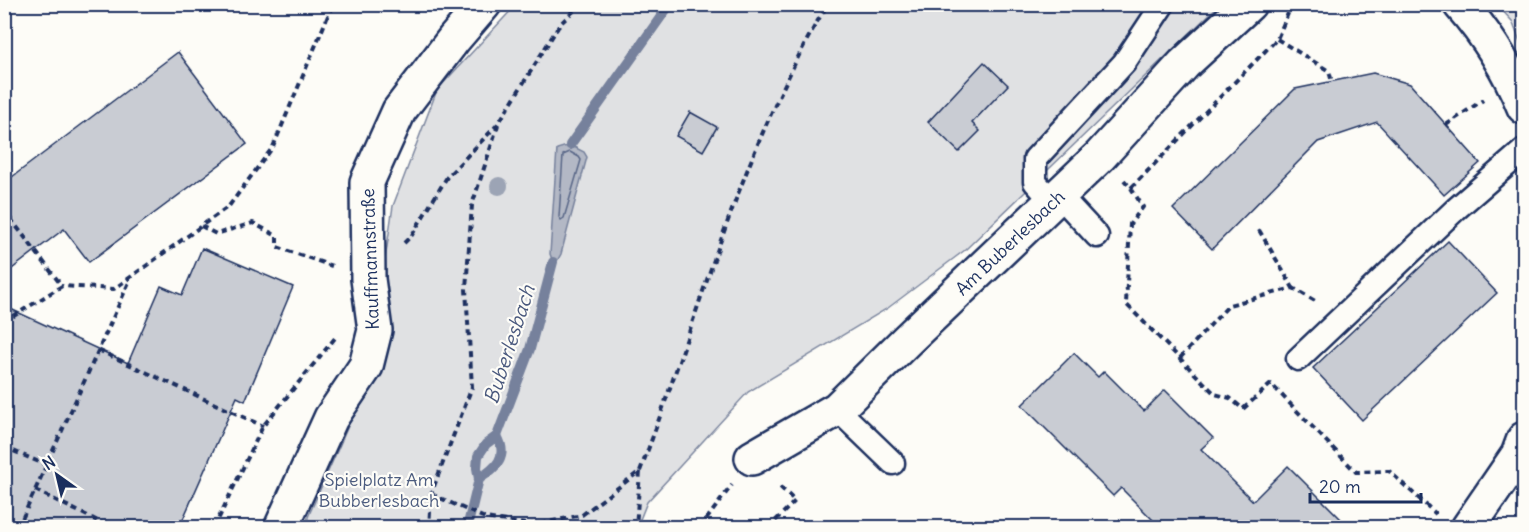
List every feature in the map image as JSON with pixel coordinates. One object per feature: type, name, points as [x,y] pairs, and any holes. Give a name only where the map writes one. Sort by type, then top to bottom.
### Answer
[{"type":"street","name":"Kauffmannstraße","points":[[282,528],[331,418],[366,366],[375,330],[368,279],[367,182],[399,111],[484,4]]},
{"type":"street","name":"Am Buberlesbach","points":[[752,458],[837,409],[1100,156],[1184,64],[1249,4]]},
{"type":"street","points":[[1460,4],[1476,22],[1514,83],[1524,107]]},
{"type":"street","points":[[1455,524],[1518,455],[1524,439]]},
{"type":"lane","points":[[1097,236],[1035,182],[1035,159],[1124,63],[1162,4]]},
{"type":"lane","points":[[1298,359],[1456,209],[1524,150]]},
{"type":"lane","points":[[837,409],[893,463]]},
{"type":"path","points":[[4,322],[62,286],[114,290],[229,206],[273,147],[333,4]]},
{"type":"path","points":[[201,226],[216,234],[253,223],[277,236],[277,247],[368,279],[412,235],[447,177],[498,124],[560,24],[581,4]]},
{"type":"path","points":[[636,528],[640,471],[668,397],[750,159],[808,36],[828,4]]},
{"type":"path","points":[[1292,4],[1277,39],[1131,188],[1143,207],[1130,224],[1126,304],[1215,394],[1230,398],[1243,409],[1271,384],[1356,472],[1389,471],[1455,524]]},
{"type":"path","points":[[1277,39],[1329,71],[1332,82]]},
{"type":"path","points":[[1446,125],[1484,99]]},
{"type":"path","points":[[429,528],[431,494],[472,387],[466,289],[472,205],[498,124]]},
{"type":"path","points":[[4,210],[62,286]]},
{"type":"path","points":[[1259,230],[1293,288],[1342,318]]},
{"type":"path","points":[[18,528],[131,277]]},
{"type":"path","points":[[1180,358],[1228,305],[1293,288]]},
{"type":"path","points":[[214,528],[262,426],[341,331]]},
{"type":"path","points":[[98,350],[262,426]]},
{"type":"path","points":[[4,447],[46,465]]},
{"type":"path","points":[[700,528],[752,458],[795,501],[768,528]]},
{"type":"path","points":[[431,494],[485,518],[534,525],[582,515],[640,471]]},
{"type":"path","points":[[35,490],[112,528]]},
{"type":"green space","name":"Spielplatz Am Bubberlesbach","points":[[516,5],[1219,5],[965,250],[888,308],[748,392],[647,502],[637,527],[307,528],[308,517],[367,383],[393,206],[437,90]]},
{"type":"green space","points":[[1497,5],[1524,5],[1524,52],[1512,21]]},
{"type":"water","points":[[570,145],[584,152],[587,157],[561,254],[557,261],[553,262],[550,254],[557,149]]},
{"type":"building","points":[[178,52],[247,144],[89,262],[64,229],[4,275],[4,183]]},
{"type":"building","points":[[984,62],[1008,85],[972,123],[980,131],[959,152],[928,122]]},
{"type":"building","points":[[1373,73],[1410,84],[1480,163],[1444,195],[1377,122],[1318,142],[1212,249],[1173,209],[1295,89]]},
{"type":"building","points":[[690,112],[717,127],[703,151],[676,136]]},
{"type":"building","points":[[1448,241],[1497,293],[1362,420],[1313,368]]},
{"type":"building","points":[[202,248],[293,287],[245,401],[237,397],[179,528],[4,528],[4,306],[128,363],[161,286],[182,295]]},
{"type":"building","points":[[1074,353],[1098,377],[1104,371],[1144,411],[1165,390],[1213,438],[1201,449],[1253,501],[1288,466],[1350,528],[1161,528],[1121,488],[1113,496],[1022,405]]},
{"type":"waterway","name":"Buberlesbach","points":[[570,145],[670,4]]},
{"type":"waterway","name":"Buberlesbach","points":[[479,479],[491,471],[501,456],[502,450],[497,436],[530,349],[553,262]]},
{"type":"waterway","name":"Buberlesbach","points":[[467,528],[479,479],[478,456],[486,444],[497,436]]}]
